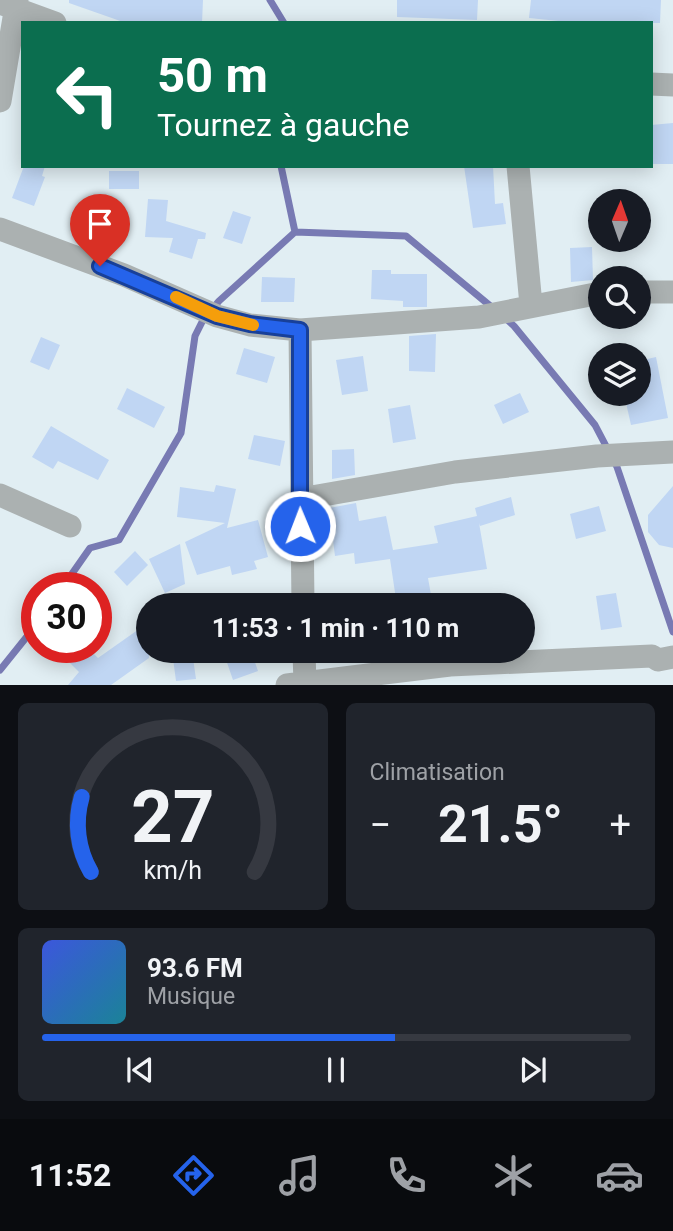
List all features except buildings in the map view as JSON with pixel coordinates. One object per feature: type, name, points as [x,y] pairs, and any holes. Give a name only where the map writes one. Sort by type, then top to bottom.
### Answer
[{"type":"street","points":[[0,101],[11,3],[51,21]]},
{"type":"street","points":[[653,84],[673,85]]},
{"type":"street","points":[[518,168],[531,305]]},
{"type":"street","points":[[0,229],[209,312],[250,324],[300,330],[500,312],[588,295]]},
{"type":"street","points":[[651,292],[673,292]]},
{"type":"street","points":[[300,330],[303,593]]},
{"type":"street","points":[[300,499],[455,472],[597,456],[673,452]]},
{"type":"street","points":[[0,495],[70,526]]},
{"type":"street","points":[[302,663],[299,684],[450,665],[652,656],[666,658]]},
{"type":"waterway","points":[[270,0],[283,21]]},
{"type":"waterway","points":[[281,168],[295,232]]},
{"type":"waterway","points":[[73,572],[90,548],[119,540],[181,433],[195,336],[203,320],[219,301],[295,232],[406,236],[494,309]]},
{"type":"waterway","points":[[503,316],[595,425],[617,467],[673,632]]},
{"type":"waterway","points":[[0,670],[21,644]]},
{"type":"slow traffic","points":[[176,297],[217,316],[253,325]]},
{"type":"route","points":[[100,266],[217,316],[250,324],[300,330],[300,526]]}]
